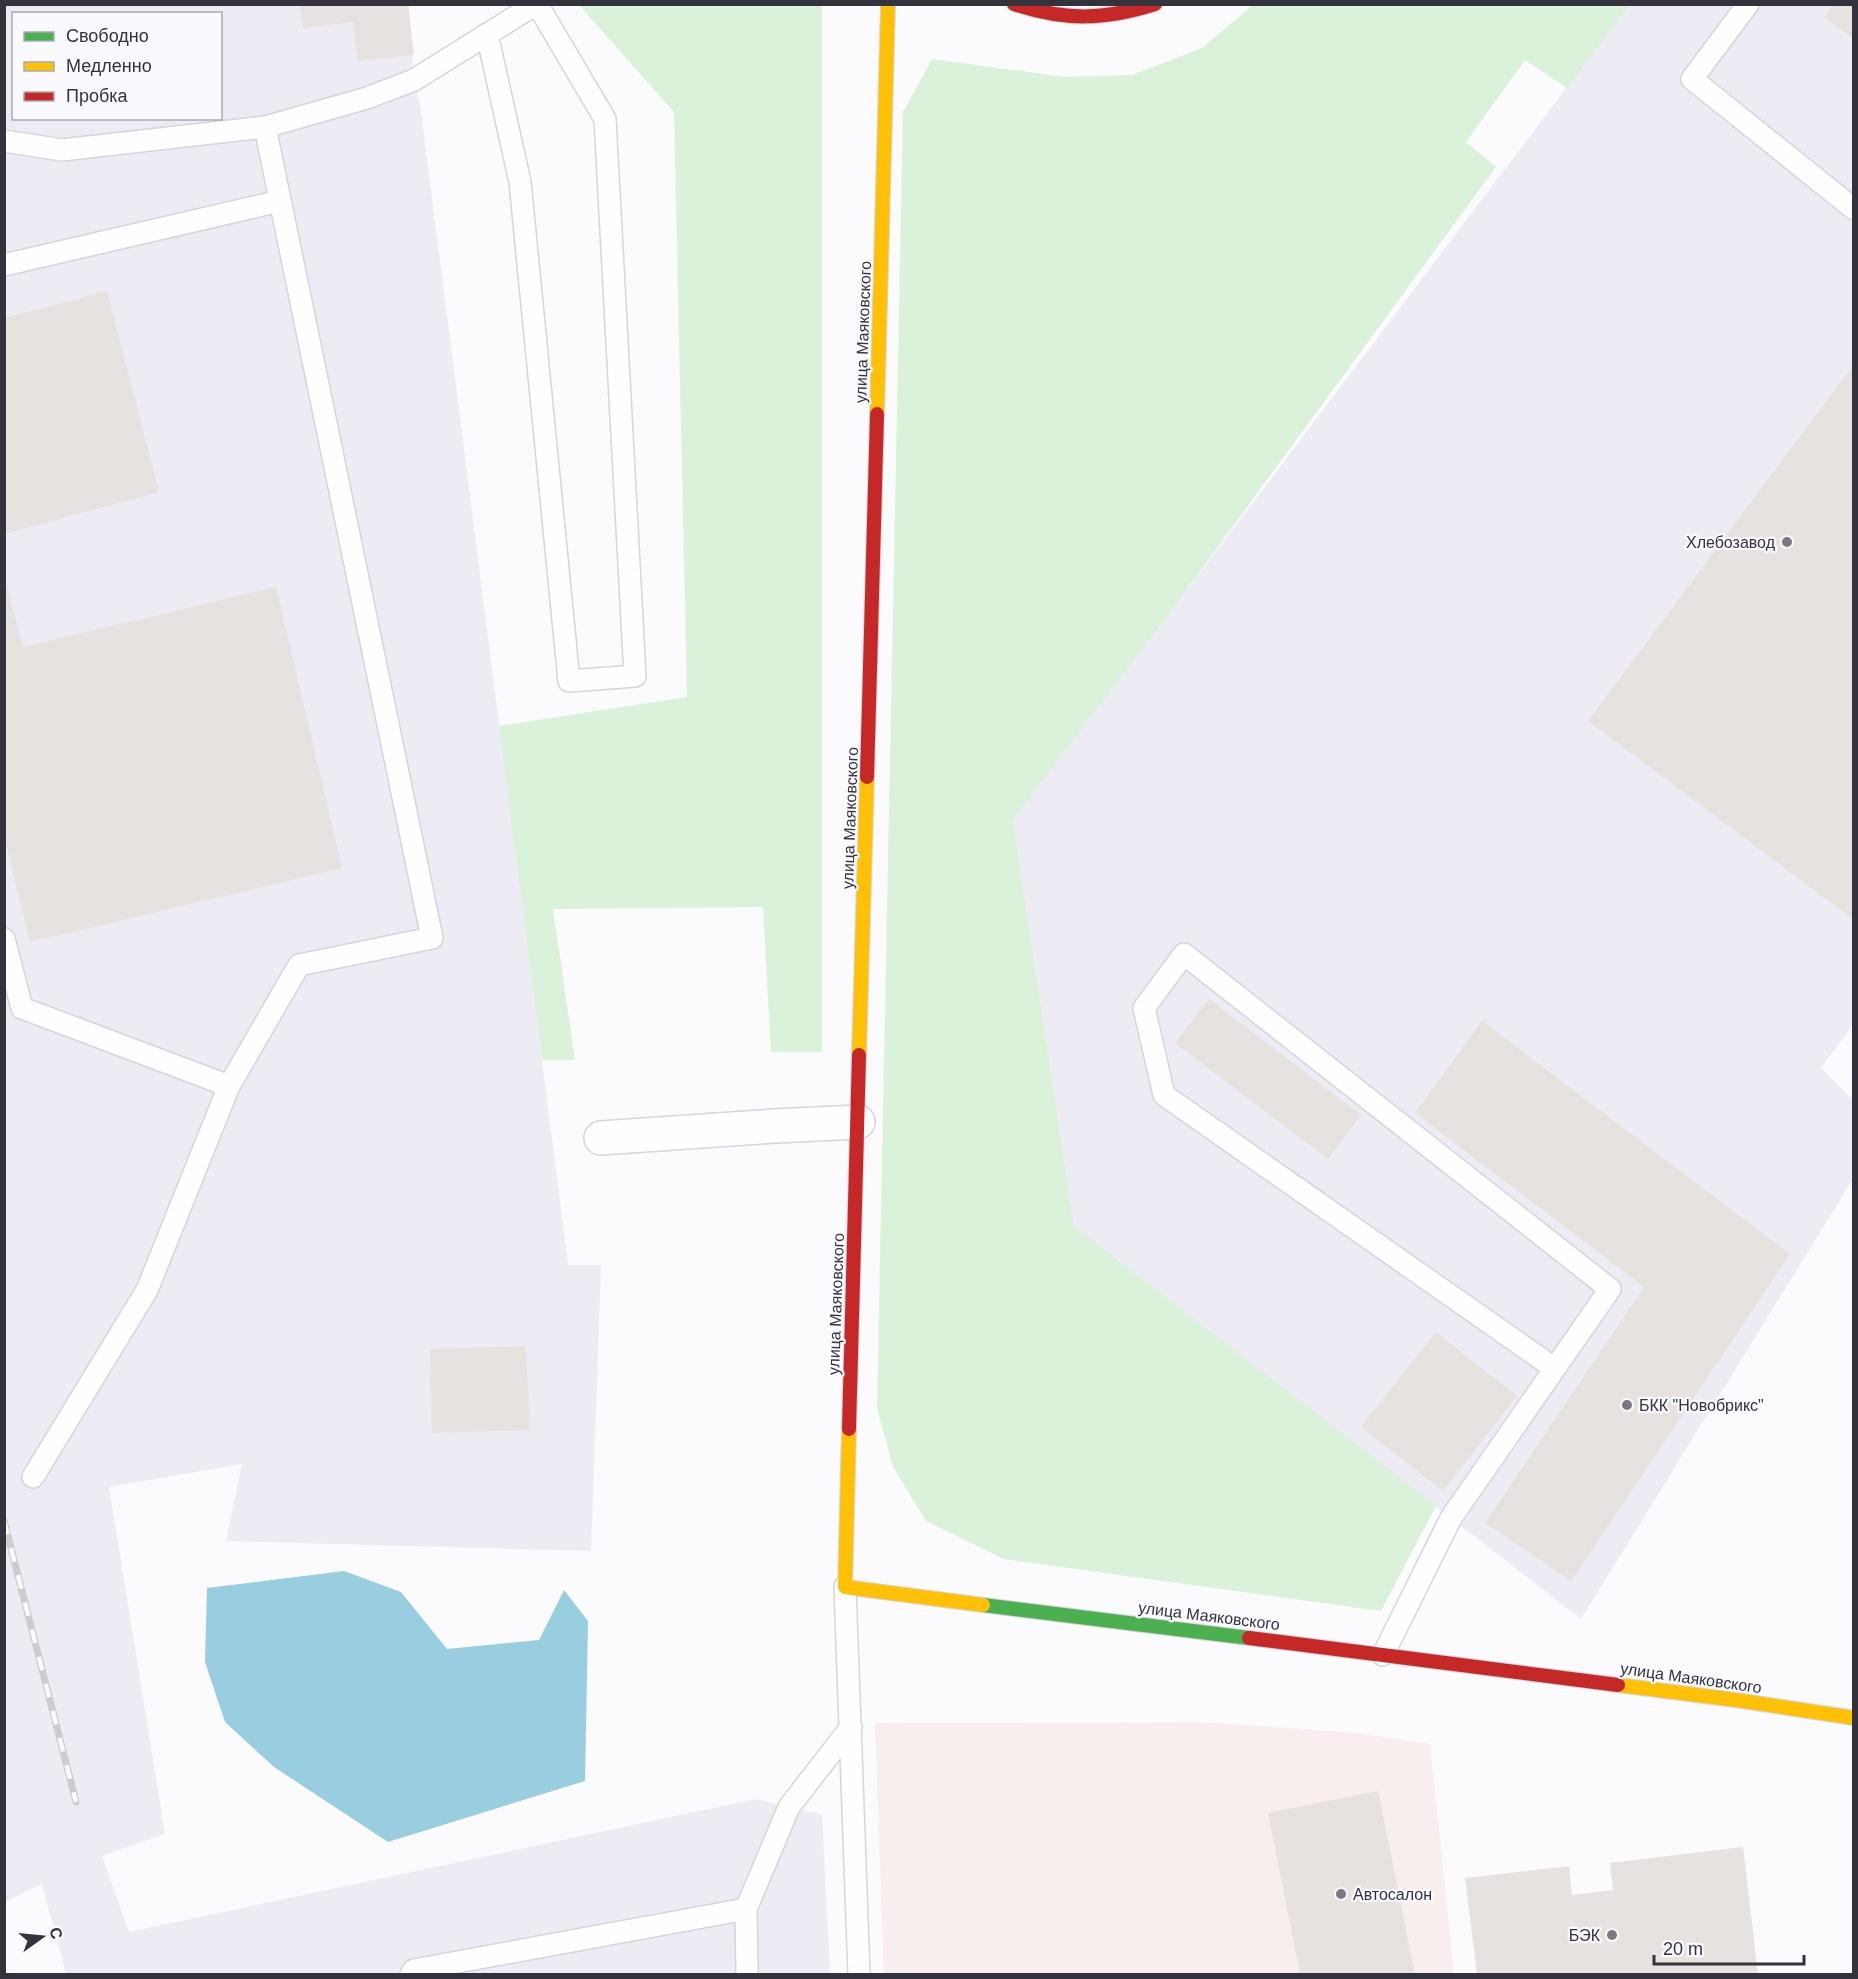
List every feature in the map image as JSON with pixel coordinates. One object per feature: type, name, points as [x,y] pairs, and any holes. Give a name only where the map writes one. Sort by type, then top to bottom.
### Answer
[{"type":"street","name":"улица Маяковского","points":[[888,4],[845,1587],[1736,1700],[1854,1718]]},
{"type":"street","points":[[1014,4],[1040,14],[1070,18],[1126,13],[1155,4]]},
{"type":"street","points":[[601,1138],[858,1122]]},
{"type":"lane","points":[[4,141],[63,150],[265,128],[367,98],[414,80],[487,34],[537,4],[606,119],[635,676],[568,681],[520,182],[487,34]]},
{"type":"lane","points":[[1748,4],[1692,79],[1854,209]]},
{"type":"lane","points":[[33,1477],[147,1290],[229,1086],[299,965],[432,938],[265,128]]},
{"type":"lane","points":[[4,265],[280,201]]},
{"type":"lane","points":[[4,939],[22,1008],[229,1086]]},
{"type":"lane","points":[[1383,1655],[1451,1518],[1610,1289],[1184,954],[1144,1008],[1164,1095],[1554,1368]]},
{"type":"lane","points":[[845,1587],[859,1974]]},
{"type":"lane","points":[[747,1974],[746,1909],[789,1807],[851,1727]]},
{"type":"lane","points":[[411,1974],[414,1970],[746,1909]]},
{"type":"shaded area","points":[[5,5],[408,5],[414,80],[420,104],[568,1265],[601,1265],[591,1551],[226,1541],[242,1464],[109,1487],[165,1834],[102,1856],[129,1932],[756,1799],[822,1815],[830,1974],[66,1974],[42,1884],[5,1902]]},
{"type":"shaded area","points":[[1629,5],[1853,5],[1854,1023],[1821,1068],[1853,1100],[1853,1179],[1581,1619],[1074,1226],[1013,820]]},
{"type":"shaded area","points":[[1201,1722],[1357,1733],[1430,1744],[1454,1974],[884,1974],[875,1723]]},
{"type":"green space","points":[[817,4],[822,7],[822,1052],[771,1052],[763,907],[553,909],[575,1060],[542,1060],[499,726],[687,697],[674,112],[581,5]]},
{"type":"green space","points":[[1254,4],[1629,5],[1567,88],[1525,60],[1466,142],[1496,167],[1174,607],[1013,820],[1074,1226],[1436,1506],[1381,1611],[1004,1559],[926,1521],[893,1467],[877,1408],[903,112],[932,59],[1065,77],[1132,75],[1202,48]]},
{"type":"water","points":[[344,1571],[401,1592],[447,1649],[539,1640],[564,1590],[588,1621],[585,1781],[388,1842],[274,1767],[225,1722],[205,1662],[207,1588]]},
{"type":"building","points":[[300,4],[408,4],[414,55],[358,61],[353,22],[303,28]]},
{"type":"building","points":[[1833,5],[1854,5],[1854,39],[1824,17]]},
{"type":"building","points":[[107,291],[159,492],[4,534],[4,318]]},
{"type":"building","name":"Хлебозавод","points":[[1854,364],[1854,920],[1588,721]]},
{"type":"building","points":[[4,576],[23,647],[276,587],[342,868],[30,942],[4,835]]},
{"type":"building","points":[[1209,999],[1361,1115],[1328,1159],[1175,1043]]},
{"type":"building","name":"БКК \"Новобрикс\"","points":[[1482,1021],[1790,1254],[1571,1581],[1485,1523],[1644,1287],[1415,1113]]},
{"type":"building","points":[[1436,1332],[1517,1396],[1443,1491],[1361,1427]]},
{"type":"building","points":[[526,1346],[530,1430],[432,1433],[430,1349]]},
{"type":"building","name":"Автосалон","points":[[1378,1791],[1415,1974],[1300,1974],[1268,1813]]},
{"type":"building","name":"БЭК","points":[[1743,1847],[1758,1974],[1477,1974],[1465,1878],[1569,1866],[1572,1895],[1613,1890],[1610,1863]]},
{"type":"railway","points":[[4,1521],[76,1802]]},
{"type":"traffic: fast","points":[[983,1605],[1249,1638]]},
{"type":"traffic: slow","points":[[877,414],[888,4]]},
{"type":"traffic: slow","points":[[859,1055],[867,777]]},
{"type":"traffic: slow","points":[[849,1429],[845,1587],[983,1605]]},
{"type":"traffic: slow","points":[[1618,1685],[1854,1718]]},
{"type":"traffic: jam","points":[[1014,4],[1068,16],[1101,16],[1155,4]]},
{"type":"traffic: jam","points":[[867,777],[877,414]]},
{"type":"traffic: jam","points":[[849,1429],[859,1055]]},
{"type":"traffic: jam","points":[[1249,1638],[1618,1685]]},
{"type":"place","name":"Хлебозавод","points":[[1787,542]]},
{"type":"place","name":"БКК \"Новобрикс\"","points":[[1627,1405]]},
{"type":"place","name":"Автосалон","points":[[1341,1894]]},
{"type":"place","name":"БЭК","points":[[1612,1935]]}]
